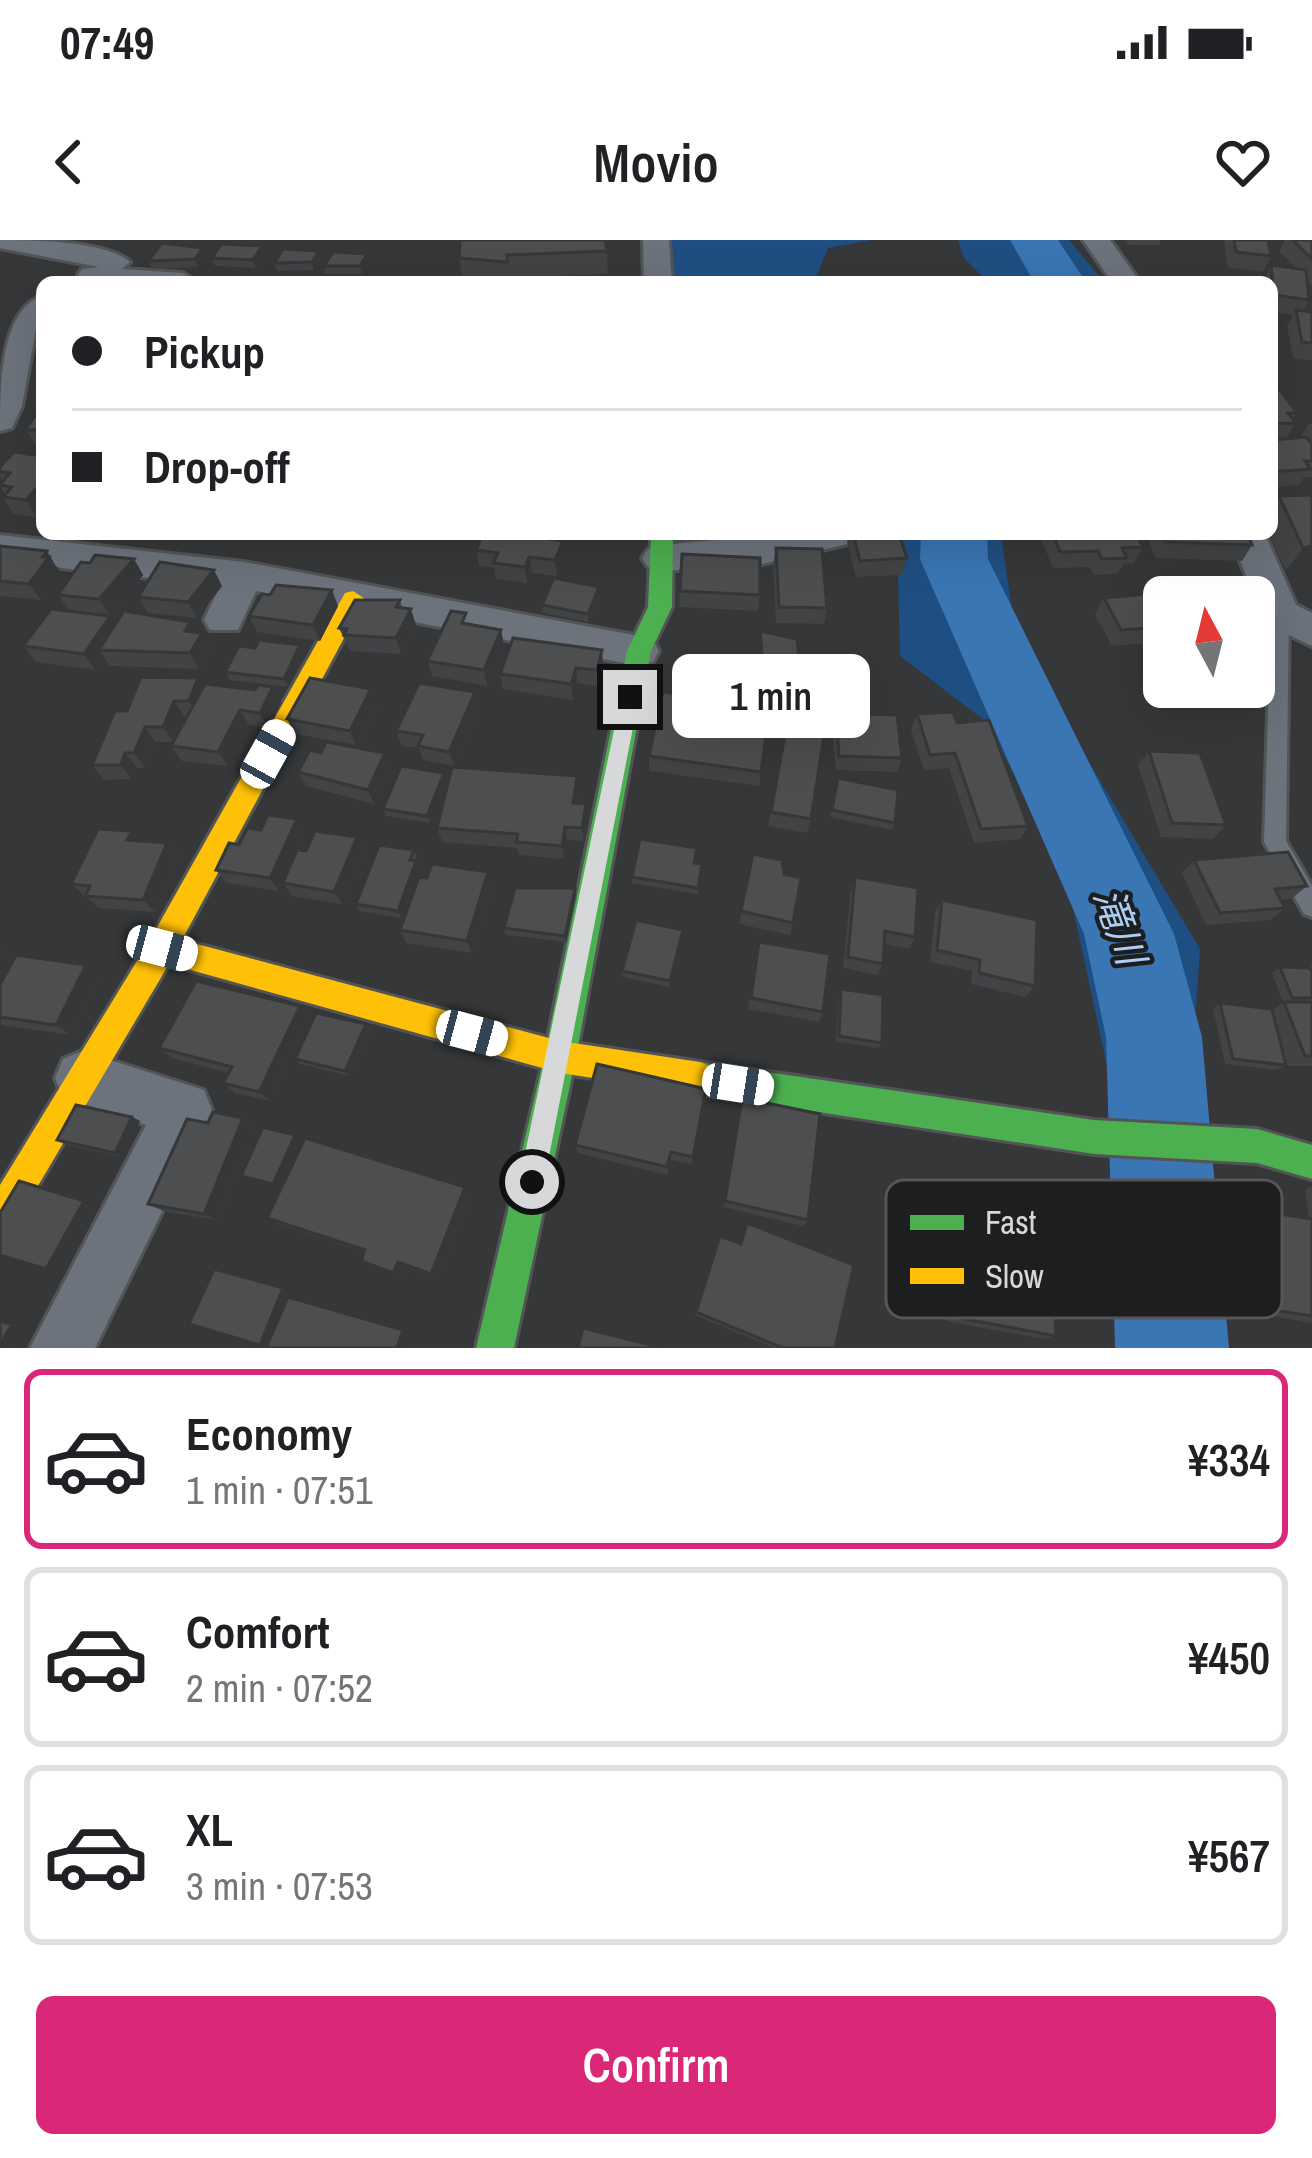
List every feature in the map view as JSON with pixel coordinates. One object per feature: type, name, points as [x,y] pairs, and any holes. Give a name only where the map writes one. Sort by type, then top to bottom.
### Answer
[{"type":"street","points":[[0,240],[160,276]]},
{"type":"street","points":[[656,240],[658,276]]},
{"type":"street","points":[[1096,240],[1122,276]]},
{"type":"street","points":[[0,421],[28,344],[25,316],[36,309]]},
{"type":"street","points":[[494,1348],[560,1057],[639,651],[660,607],[662,546],[762,551],[811,540]]},
{"type":"street","points":[[1249,540],[1282,619]]},
{"type":"street","points":[[0,548],[244,574],[352,599],[639,651]]},
{"type":"street","points":[[224,620],[244,574]]},
{"type":"street","points":[[0,1218],[162,948],[352,599]]},
{"type":"street","points":[[162,948],[560,1057],[1094,1137],[1257,1146],[1312,1162]]},
{"type":"street","points":[[62,1348],[184,1110],[82,1078]]},
{"type":"lane","points":[[1282,619],[1275,842],[1312,907]]},
{"type":"shaded area","points":[[666,240],[871,240],[828,248],[816,276],[669,276]]},
{"type":"shaded area","points":[[958,240],[1069,240],[1099,276],[982,276],[964,258]]},
{"type":"shaded area","points":[[897,540],[1002,540],[1012,610],[1064,720],[1200,949],[1195,1022],[1110,1080],[1067,881],[988,723],[900,656]]},
{"type":"building","points":[[460,240],[605,240],[607,251],[507,255],[507,262],[459,258]]},
{"type":"building","points":[[1234,240],[1268,240],[1271,256],[1236,252]]},
{"type":"building","points":[[1293,240],[1312,240],[1312,259]]},
{"type":"building","points":[[162,243],[203,248],[195,259],[148,261]]},
{"type":"building","points":[[221,244],[262,246],[253,260],[212,258]]},
{"type":"building","points":[[283,249],[319,251],[312,262],[274,263]]},
{"type":"building","points":[[333,252],[367,254],[360,266],[324,266]]},
{"type":"building","points":[[1271,265],[1306,270],[1309,300],[1278,296],[1278,276],[1272,276]]},
{"type":"building","points":[[1296,310],[1312,312],[1312,343],[1302,342]]},
{"type":"building","points":[[1278,391],[1297,413],[1288,413],[1296,423],[1278,424]]},
{"type":"building","points":[[1306,437],[1312,444],[1312,461],[1305,461],[1310,469],[1278,472],[1278,439]]},
{"type":"building","points":[[14,452],[36,455],[36,489],[26,500],[3,497],[12,487],[0,485],[10,473],[0,472]]},
{"type":"building","points":[[1312,495],[1312,546],[1303,548],[1279,496]]},
{"type":"building","points":[[480,540],[563,541],[555,560],[529,557],[525,567],[493,563],[498,553],[476,550]]},
{"type":"building","points":[[855,540],[901,540],[907,558],[860,561]]},
{"type":"building","points":[[1055,540],[1139,540],[1143,547],[1122,548],[1127,558],[1102,559],[1098,551],[1060,552]]},
{"type":"building","points":[[1250,540],[1252,545],[1165,542]]},
{"type":"building","points":[[0,546],[47,551],[43,557],[49,557],[29,584],[0,581]]},
{"type":"building","points":[[776,548],[822,549],[827,608],[779,607]]},
{"type":"building","points":[[682,554],[760,558],[760,595],[680,591]]},
{"type":"building","points":[[95,555],[134,559],[99,599],[58,595],[81,562],[90,563]]},
{"type":"building","points":[[160,562],[214,570],[188,602],[138,597]]},
{"type":"building","points":[[554,578],[599,587],[588,614],[542,605]]},
{"type":"building","points":[[276,585],[332,590],[313,625],[249,616],[262,594],[270,595]]},
{"type":"building","points":[[1143,594],[1143,628],[1121,630],[1104,598]]},
{"type":"building","points":[[355,600],[400,600],[396,607],[411,609],[396,638],[344,635],[347,629],[339,628]]},
{"type":"building","points":[[51,609],[110,616],[84,654],[23,646]]},
{"type":"building","points":[[124,611],[190,622],[185,631],[202,633],[190,653],[99,650]]},
{"type":"building","points":[[451,611],[466,613],[462,623],[501,630],[484,670],[427,661]]},
{"type":"building","points":[[760,631],[797,639],[801,677],[764,677]]},
{"type":"building","points":[[513,638],[602,650],[597,670],[576,668],[571,684],[500,674]]},
{"type":"building","points":[[259,640],[300,645],[284,679],[225,672],[239,646],[255,648]]},
{"type":"building","points":[[141,677],[198,678],[189,701],[174,701],[163,727],[145,727],[134,753],[125,753],[121,765],[92,765],[115,711],[127,711]]},
{"type":"building","points":[[310,678],[371,689],[350,731],[287,719]]},
{"type":"building","points":[[419,683],[475,692],[449,752],[418,746],[423,735],[396,731]]},
{"type":"building","points":[[205,684],[255,690],[258,685],[273,687],[260,713],[240,710],[218,752],[171,746]]},
{"type":"building","points":[[663,692],[770,707],[761,772],[649,756]]},
{"type":"building","points":[[953,712],[957,723],[989,720],[1028,826],[981,829],[955,753],[930,755],[917,714]]},
{"type":"building","points":[[836,713],[897,715],[902,758],[839,756]]},
{"type":"building","points":[[786,729],[824,736],[811,819],[771,812]]},
{"type":"building","points":[[326,742],[385,753],[368,790],[298,772],[310,750],[321,753]]},
{"type":"building","points":[[1149,751],[1200,753],[1226,825],[1172,823]]},
{"type":"building","points":[[401,766],[444,773],[427,816],[383,809]]},
{"type":"building","points":[[452,767],[577,776],[573,803],[586,804],[582,828],[565,827],[562,846],[516,842],[518,834],[437,828]]},
{"type":"building","points":[[838,778],[898,790],[895,823],[832,810]]},
{"type":"building","points":[[268,815],[297,819],[270,878],[216,870],[229,843],[239,845],[247,828],[261,830]]},
{"type":"building","points":[[98,829],[132,831],[127,840],[167,843],[143,900],[85,896],[90,886],[71,884]]},
{"type":"building","points":[[315,831],[357,837],[334,892],[283,883],[297,850],[306,851]]},
{"type":"building","points":[[640,839],[697,848],[694,863],[702,864],[698,888],[632,877]]},
{"type":"building","points":[[379,845],[414,850],[410,860],[416,861],[398,911],[356,904]]},
{"type":"building","points":[[1288,852],[1307,886],[1275,889],[1285,908],[1220,913],[1194,860]]},
{"type":"building","points":[[753,854],[782,860],[784,874],[801,878],[793,923],[741,911]]},
{"type":"building","points":[[432,864],[488,872],[467,941],[400,930],[419,877],[427,878]]},
{"type":"building","points":[[855,877],[918,888],[915,937],[885,931],[883,964],[848,957]]},
{"type":"building","points":[[515,888],[575,888],[565,936],[504,928]]},
{"type":"building","points":[[942,900],[1037,920],[1035,986],[979,973],[980,960],[937,950]]},
{"type":"building","points":[[636,920],[683,930],[670,981],[622,971]]},
{"type":"building","points":[[759,942],[830,954],[823,1012],[751,998]]},
{"type":"building","points":[[16,955],[86,965],[56,1025],[0,1017],[0,985]]},
{"type":"building","points":[[1280,967],[1310,968],[1312,998],[1292,998]]},
{"type":"building","points":[[196,981],[300,1006],[259,1092],[223,1083],[232,1067],[159,1048]]},
{"type":"building","points":[[841,989],[883,995],[882,1043],[839,1036]]},
{"type":"building","points":[[1284,1002],[1312,1002],[1312,1056],[1305,1056]]},
{"type":"building","points":[[1220,1003],[1272,1009],[1286,1065],[1233,1059]]},
{"type":"building","points":[[316,1013],[366,1024],[345,1071],[295,1059]]},
{"type":"building","points":[[597,1064],[706,1089],[693,1157],[671,1152],[667,1167],[575,1145]]},
{"type":"building","points":[[742,1098],[820,1114],[808,1220],[725,1201]]},
{"type":"building","points":[[76,1105],[132,1117],[115,1153],[57,1140]]},
{"type":"building","points":[[213,1112],[243,1118],[204,1214],[148,1204],[187,1119],[208,1123]]},
{"type":"building","points":[[263,1127],[295,1135],[273,1184],[241,1176]]},
{"type":"building","points":[[305,1138],[465,1187],[431,1274],[398,1262],[393,1273],[361,1261],[365,1250],[267,1218]]},
{"type":"building","points":[[19,1181],[84,1201],[46,1269],[0,1255],[0,1213]]},
{"type":"building","points":[[1282,1214],[1312,1219],[1312,1316],[1282,1311]]},
{"type":"building","points":[[747,1223],[854,1265],[835,1348],[783,1348],[696,1312],[720,1236],[741,1244]]},
{"type":"building","points":[[214,1269],[283,1288],[260,1345],[189,1324]]},
{"type":"building","points":[[288,1297],[403,1330],[397,1348],[266,1348]]},
{"type":"building","points":[[960,1318],[1055,1318],[1056,1336]]},
{"type":"building","points":[[0,1321],[12,1324],[0,1345]]},
{"type":"building","points":[[583,1328],[662,1348],[578,1348]]},
{"type":"waterway","name":"滝川","points":[[1034,240],[1056,276]]},
{"type":"waterway","name":"滝川","points":[[954,540],[954,559],[1129,934],[1154,1037],[1162,1180]]},
{"type":"waterway","name":"滝川","points":[[1170,1318],[1172,1348]]},
{"type":"traffic: fast","points":[[495,1348],[560,1057],[639,651],[660,607],[662,540]]},
{"type":"traffic: fast","points":[[700,1078],[1094,1137],[1257,1146],[1312,1162]]},
{"type":"traffic: slow","points":[[0,1218],[162,948],[353,599]]},
{"type":"traffic: slow","points":[[162,948],[560,1057],[700,1078]]},
{"type":"route","points":[[532,1182],[630,697]]}]
